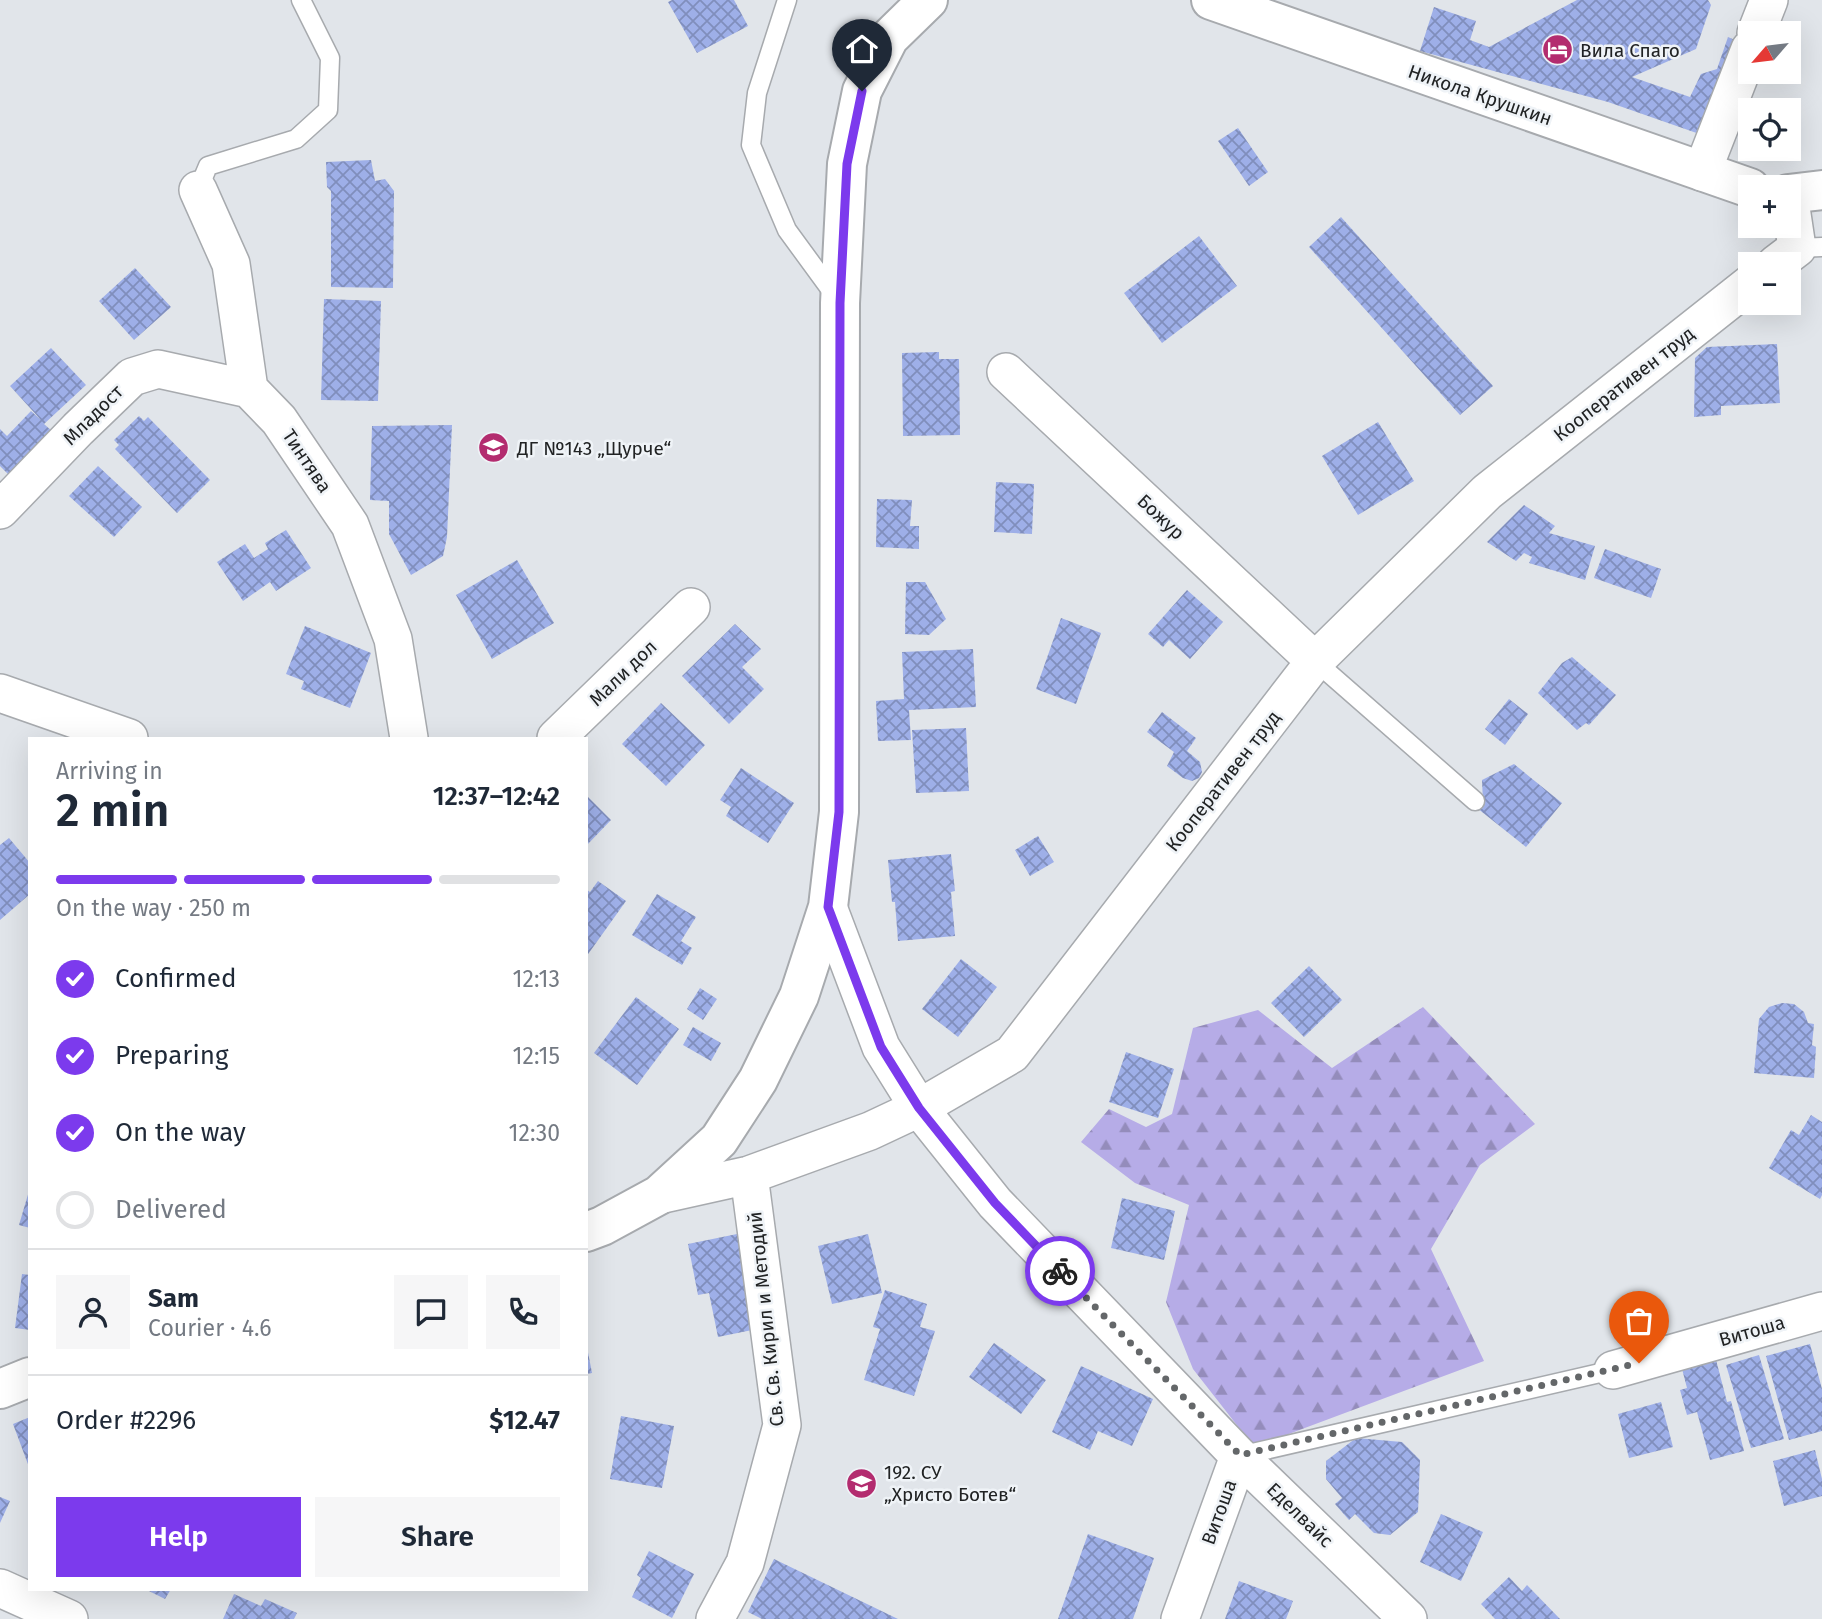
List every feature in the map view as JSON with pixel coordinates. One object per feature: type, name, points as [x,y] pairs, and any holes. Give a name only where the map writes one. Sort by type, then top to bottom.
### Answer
[{"type":"street","points":[[588,1231],[659,1195],[719,1140],[758,1080],[799,996],[828,907],[839,812],[840,303],[847,164],[862,91],[889,38],[928,0]]},
{"type":"street","name":"Никола Крушкин","points":[[1211,0],[1738,184]]},
{"type":"street","points":[[1761,21],[1769,0]]},
{"type":"street","points":[[1702,172],[1738,80]]},
{"type":"street","points":[[198,190],[231,264],[249,390]]},
{"type":"street","points":[[1801,193],[1822,190]]},
{"type":"street","name":"Кооперативен труд","points":[[659,1195],[749,1175],[870,1131],[919,1108],[1012,1054],[1315,661],[1487,492],[1738,294]]},
{"type":"street","name":"Младост","points":[[0,510],[132,377],[158,369],[249,390]]},
{"type":"street","name":"Божур","points":[[1006,372],[1315,661]]},
{"type":"street","name":"Тинтява","points":[[249,390],[279,420],[350,525],[393,639],[409,737]]},
{"type":"street","name":"Мали дол","points":[[557,737],[691,607]]},
{"type":"street","points":[[0,693],[126,737]]},
{"type":"street","name":"Еделвайс","points":[[828,907],[881,1047],[919,1108],[995,1203],[1240,1455],[1408,1619]]},
{"type":"street","name":"Св. Св. Кирил и Методий","points":[[715,1619],[746,1563],[782,1425],[749,1175]]},
{"type":"street","name":"Витоша","points":[[1613,1370],[1822,1311]]},
{"type":"street","points":[[0,1388],[28,1378]]},
{"type":"street","name":"Витоша","points":[[1180,1619],[1240,1455]]},
{"type":"street","points":[[0,1587],[69,1619]]},
{"type":"lane","points":[[198,190],[208,166],[296,139],[328,110],[330,58],[302,0]]},
{"type":"lane","points":[[787,0],[757,93],[751,145],[787,230],[840,303]]},
{"type":"lane","points":[[1315,661],[1475,801]]},
{"type":"lane","name":"Витоша","points":[[1240,1455],[1613,1370]]},
{"type":"green space","points":[[1423,1007],[1535,1124],[1480,1165],[1431,1249],[1484,1361],[1254,1447],[1193,1369],[1166,1302],[1189,1205],[1135,1183],[1081,1142],[1109,1109],[1146,1127],[1172,1114],[1193,1028],[1258,1010],[1332,1068]]},
{"type":"building","points":[[734,0],[748,26],[697,53],[668,2]]},
{"type":"building","name":"Вила Спаго","points":[[1577,0],[1708,0],[1711,5],[1696,49],[1632,77],[1690,97],[1701,74],[1717,69],[1728,37],[1738,41],[1738,60],[1708,137],[1608,102],[1420,51],[1434,7],[1476,21],[1470,40],[1489,47]]},
{"type":"building","points":[[1238,128],[1268,172],[1249,186],[1218,141]]},
{"type":"building","points":[[371,160],[375,181],[385,179],[394,191],[393,288],[331,287],[331,191],[327,187],[326,162]]},
{"type":"building","points":[[1341,217],[1493,386],[1460,415],[1309,247]]},
{"type":"building","points":[[1199,236],[1237,286],[1162,343],[1124,293]]},
{"type":"building","points":[[135,268],[171,307],[134,340],[99,301]]},
{"type":"building","points":[[324,299],[381,301],[378,401],[321,400]]},
{"type":"building","points":[[1777,344],[1780,403],[1721,406],[1721,415],[1694,417],[1695,358],[1707,347]]},
{"type":"building","points":[[51,348],[86,385],[44,424],[53,432],[10,476],[0,466],[0,429],[7,436],[31,411],[41,420],[10,386]]},
{"type":"building","points":[[939,352],[939,359],[959,359],[960,435],[903,436],[902,353]]},
{"type":"building","points":[[139,416],[144,421],[148,417],[210,480],[177,513],[115,449],[119,445],[114,440]]},
{"type":"building","points":[[1378,422],[1414,481],[1358,515],[1322,456]]},
{"type":"building","points":[[452,425],[447,537],[443,556],[411,575],[389,534],[389,501],[370,500],[372,426]]},
{"type":"building","points":[[98,466],[142,507],[114,537],[69,496]]},
{"type":"building","points":[[996,482],[1034,484],[1032,534],[994,532]]},
{"type":"building","points":[[877,499],[912,500],[910,526],[919,526],[919,549],[876,547]]},
{"type":"building","points":[[1524,505],[1555,526],[1549,533],[1595,546],[1585,580],[1529,563],[1532,557],[1524,553],[1516,561],[1487,542]]},
{"type":"building","points":[[286,530],[311,568],[276,591],[270,582],[243,601],[217,562],[245,544],[254,558],[268,549],[265,543]]},
{"type":"building","points":[[1605,549],[1661,569],[1651,598],[1594,578]]},
{"type":"building","points":[[517,560],[554,623],[492,659],[456,595]]},
{"type":"building","points":[[906,582],[925,582],[946,619],[929,635],[905,634]]},
{"type":"building","points":[[1187,590],[1223,622],[1190,659],[1169,640],[1163,647],[1148,634]]},
{"type":"building","points":[[1061,618],[1101,633],[1076,704],[1036,689]]},
{"type":"building","points":[[735,624],[761,649],[742,667],[764,689],[729,724],[682,676]]},
{"type":"building","points":[[305,626],[371,653],[350,708],[301,689],[304,681],[286,674]]},
{"type":"building","points":[[973,649],[976,707],[909,710],[911,740],[878,741],[876,701],[904,699],[902,652]]},
{"type":"building","points":[[1572,657],[1616,695],[1589,725],[1586,723],[1577,730],[1538,693],[1562,663]]},
{"type":"building","points":[[1509,699],[1528,714],[1505,745],[1485,729]]},
{"type":"building","points":[[661,703],[705,745],[666,786],[622,744]]},
{"type":"building","points":[[1162,712],[1196,738],[1187,751],[1200,762],[1202,772],[1199,778],[1192,781],[1183,778],[1167,766],[1174,752],[1147,732]]},
{"type":"building","points":[[966,728],[969,791],[916,793],[912,730]]},
{"type":"building","points":[[1514,764],[1562,803],[1526,847],[1477,808],[1483,803],[1482,780]]},
{"type":"building","points":[[741,768],[794,803],[768,843],[726,816],[731,807],[720,800]]},
{"type":"building","points":[[588,797],[611,820],[588,844]]},
{"type":"building","points":[[1038,836],[1054,862],[1030,876],[1015,850]]},
{"type":"building","points":[[9,838],[28,861],[28,896],[0,920],[0,845]]},
{"type":"building","points":[[951,854],[955,891],[951,892],[955,936],[898,941],[888,860]]},
{"type":"building","points":[[598,881],[626,901],[588,954],[588,890],[590,892]]},
{"type":"building","points":[[657,894],[696,917],[681,941],[692,948],[682,965],[632,935]]},
{"type":"building","points":[[961,959],[997,987],[958,1037],[922,1009]]},
{"type":"building","points":[[1309,966],[1342,1000],[1304,1037],[1271,1003]]},
{"type":"building","points":[[700,988],[717,999],[703,1020],[687,1009]]},
{"type":"building","points":[[636,997],[679,1029],[637,1085],[594,1053]]},
{"type":"building","points":[[1782,1003],[1794,1004],[1804,1012],[1808,1023],[1814,1024],[1814,1078],[1754,1073],[1759,1019],[1769,1007]]},
{"type":"building","points":[[693,1027],[721,1043],[711,1061],[683,1045]]},
{"type":"building","points":[[1126,1052],[1174,1069],[1158,1118],[1109,1102]]},
{"type":"building","points":[[1811,1115],[1822,1122],[1820,1199],[1769,1168],[1791,1130],[1799,1135]]},
{"type":"building","points":[[28,1194],[28,1227],[19,1225]]},
{"type":"building","points":[[1122,1198],[1175,1211],[1164,1260],[1111,1248]]},
{"type":"building","points":[[737,1234],[757,1329],[718,1337],[709,1293],[698,1295],[688,1244]]},
{"type":"building","points":[[868,1234],[882,1293],[832,1304],[818,1246]]},
{"type":"building","points":[[22,1274],[28,1275],[28,1330],[15,1328]]},
{"type":"building","points":[[885,1290],[927,1304],[920,1327],[935,1331],[914,1396],[864,1380],[880,1329],[873,1327]]},
{"type":"building","points":[[994,1343],[1046,1380],[1021,1414],[969,1377]]},
{"type":"building","points":[[1810,1344],[1822,1389],[1822,1431],[1789,1440],[1766,1356]]},
{"type":"building","points":[[588,1352],[592,1373],[588,1374]]},
{"type":"building","points":[[1759,1355],[1784,1439],[1751,1448],[1726,1365]]},
{"type":"building","points":[[1715,1356],[1727,1402],[1731,1401],[1744,1451],[1710,1460],[1697,1412],[1687,1415],[1680,1390],[1687,1388],[1681,1365]]},
{"type":"building","points":[[1081,1366],[1153,1399],[1132,1446],[1098,1431],[1090,1450],[1052,1432]]},
{"type":"building","points":[[1661,1402],[1673,1447],[1629,1458],[1618,1414]]},
{"type":"building","points":[[621,1416],[674,1426],[662,1488],[610,1479]]},
{"type":"building","points":[[28,1418],[28,1464],[13,1424]]},
{"type":"building","points":[[1356,1438],[1402,1442],[1420,1460],[1418,1512],[1390,1535],[1374,1533],[1355,1514],[1349,1520],[1335,1504],[1342,1498],[1326,1479],[1326,1461]]},
{"type":"building","points":[[1815,1450],[1822,1479],[1822,1496],[1784,1506],[1773,1461]]},
{"type":"building","points":[[0,1497],[10,1501],[0,1523]]},
{"type":"building","points":[[1441,1514],[1483,1532],[1461,1581],[1420,1562]]},
{"type":"building","points":[[1088,1534],[1154,1558],[1133,1619],[1058,1619]]},
{"type":"building","points":[[649,1551],[694,1574],[672,1618],[632,1597],[641,1578],[637,1575]]},
{"type":"building","points":[[774,1559],[898,1619],[762,1619],[748,1612]]},
{"type":"building","points":[[1509,1577],[1522,1591],[1527,1585],[1560,1619],[1495,1619],[1481,1604]]},
{"type":"building","points":[[1239,1581],[1293,1601],[1286,1619],[1225,1619]]},
{"type":"building","points":[[149,1591],[170,1591],[165,1599]]},
{"type":"building","points":[[234,1594],[261,1606],[265,1599],[297,1613],[294,1619],[223,1619]]},
{"type":"way so far","points":[[1060,1271],[1240,1455],[1639,1363]]},
{"type":"place","name":"Вила Спаго","points":[[1557,50]]},
{"type":"place","name":"ДГ №143 „Щурче“","points":[[494,448]]},
{"type":"place","name":"192. СУ „Христо Ботев“","points":[[861,1483]]},
{"type":"route","points":[[862,91],[847,164],[840,303],[839,812],[828,907],[881,1047],[919,1108],[995,1203],[1060,1271]]}]
